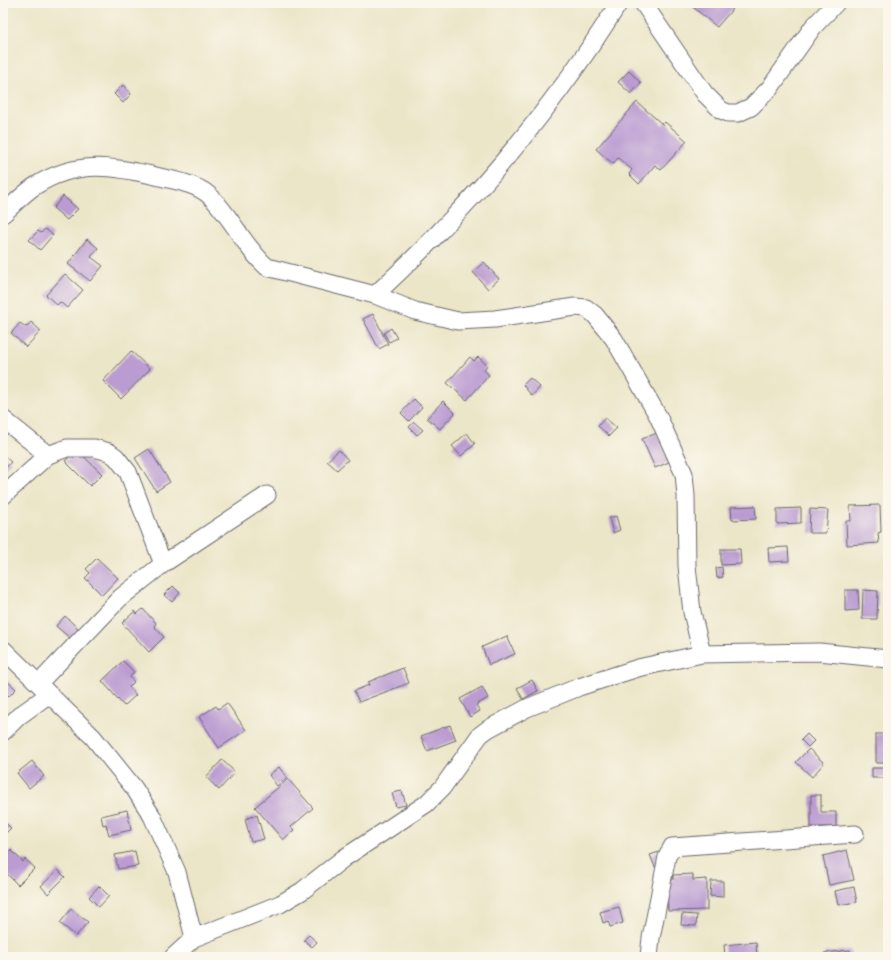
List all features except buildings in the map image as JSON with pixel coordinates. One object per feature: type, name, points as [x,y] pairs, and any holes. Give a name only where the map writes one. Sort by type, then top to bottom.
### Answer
[{"type":"street","points":[[375,295],[442,229],[499,166],[589,51],[619,3]]},
{"type":"street","points":[[643,3],[705,94],[721,110],[733,113],[738,113],[751,107],[770,88],[813,27],[836,3]]},
{"type":"street","points":[[3,214],[34,187],[58,174],[84,167],[120,168],[189,184],[210,195],[227,216],[256,258],[267,267],[375,295],[415,311],[458,321],[495,319],[575,307],[586,308],[605,325],[658,416],[684,474],[686,496],[687,566],[692,612],[702,654]]},
{"type":"street","points":[[3,419],[48,455]]},
{"type":"street","points":[[3,496],[48,455],[67,448],[94,448],[116,456],[128,472],[163,564]]},
{"type":"street","points":[[3,732],[43,689],[120,598],[163,564],[267,495]]},
{"type":"street","points":[[3,648],[93,737],[134,788],[152,816],[177,872],[194,938]]},
{"type":"street","points":[[173,957],[194,938],[280,904],[302,891],[344,858],[426,804],[442,788],[480,736],[501,722],[527,708],[587,685],[638,668],[702,654],[819,652],[888,659]]},
{"type":"street","points":[[649,957],[651,938],[667,857],[672,847],[855,834]]}]
